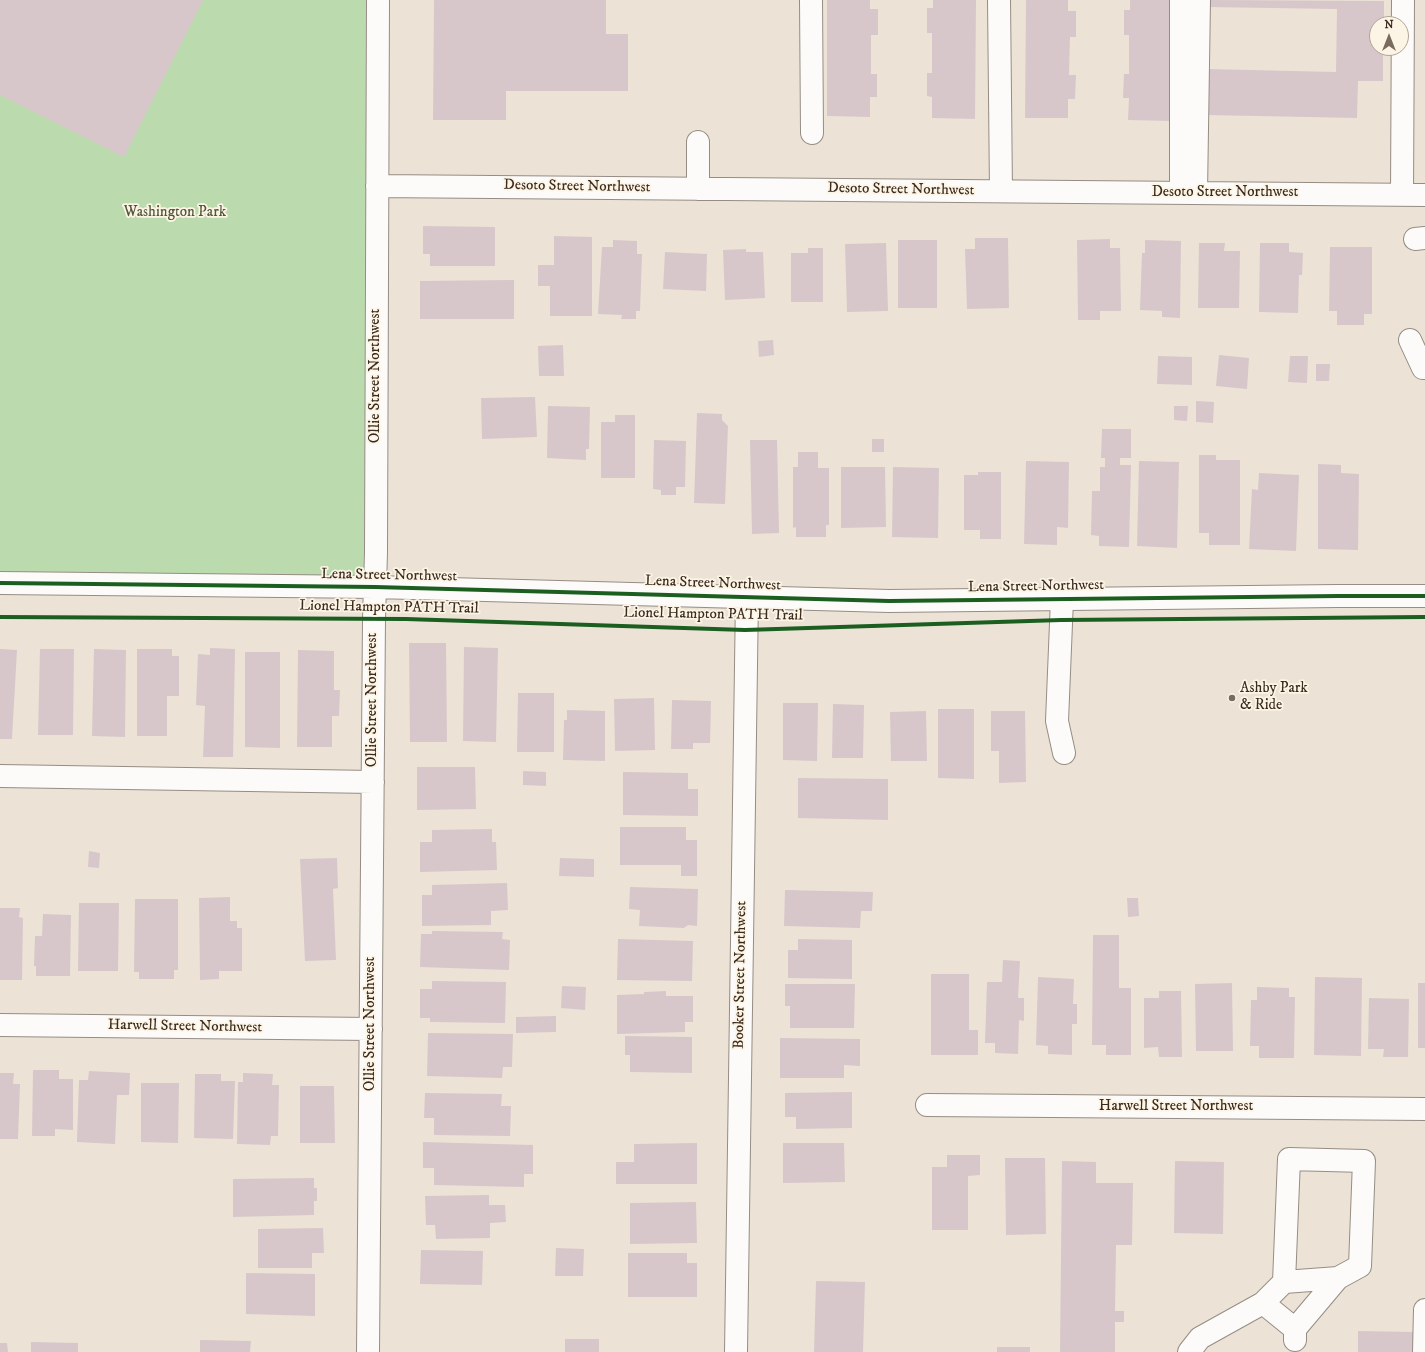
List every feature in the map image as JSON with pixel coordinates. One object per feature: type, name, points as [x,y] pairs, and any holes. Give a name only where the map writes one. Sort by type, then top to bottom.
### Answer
[{"type":"street","name":"Ollie Street Northwest","points":[[368,1352],[375,587],[378,0]]},
{"type":"street","points":[[811,0],[812,133]]},
{"type":"street","points":[[999,0],[1001,191]]},
{"type":"street","points":[[1181,0],[1189,193]]},
{"type":"street","points":[[1189,193],[1199,0]]},
{"type":"street","points":[[1402,194],[1401,144],[1403,0]]},
{"type":"street","points":[[698,142],[698,188]]},
{"type":"street","name":"Desoto Street Northwest","points":[[377,186],[1425,195]]},
{"type":"street","points":[[1410,340],[1423,368],[1425,368]]},
{"type":"street","name":"Lena Street Northwest","points":[[0,583],[375,587],[889,601],[1425,596]]},
{"type":"street","name":"Booker Street Northwest","points":[[736,1352],[747,598]]},
{"type":"street","points":[[1062,599],[1057,721],[1064,753]]},
{"type":"street","points":[[0,776],[373,782]]},
{"type":"street","name":"Harwell Street Northwest","points":[[0,1025],[371,1029]]},
{"type":"street","name":"Harwell Street Northwest","points":[[927,1105],[1425,1109]]},
{"type":"street","points":[[1189,1352],[1200,1338],[1264,1303],[1284,1282],[1289,1159],[1364,1161],[1360,1266],[1338,1278],[1295,1334],[1264,1303]]},
{"type":"street","points":[[1284,1282],[1338,1278]]},
{"type":"street","points":[[1424,1352],[1425,1310]]},
{"type":"green space","name":"Washington Park","points":[[0,0],[379,0],[379,579],[0,573]]},
{"type":"building","points":[[0,0],[203,0],[124,157],[0,95]]},
{"type":"building","points":[[434,0],[606,0],[606,34],[628,34],[628,91],[506,91],[506,120],[433,120]]},
{"type":"building","points":[[827,0],[870,0],[870,9],[878,9],[878,35],[871,35],[871,74],[877,74],[877,97],[870,97],[870,117],[827,116]]},
{"type":"building","points":[[933,0],[976,0],[975,119],[932,118],[932,97],[927,96],[927,73],[932,73],[932,33],[927,33],[927,8],[933,8]]},
{"type":"building","points":[[1026,0],[1068,0],[1068,11],[1076,11],[1076,37],[1070,37],[1069,75],[1076,75],[1075,99],[1068,99],[1068,118],[1025,118]]},
{"type":"building","points":[[1130,0],[1173,0],[1171,121],[1128,120],[1129,98],[1123,98],[1124,74],[1129,74],[1129,35],[1124,35],[1124,10],[1130,10]]},
{"type":"building","points":[[1207,0],[1384,1],[1384,16],[1369,16],[1369,56],[1383,56],[1383,81],[1358,81],[1357,118],[1206,115],[1207,69],[1336,72],[1337,9],[1207,7]]},
{"type":"building","points":[[423,226],[495,227],[495,266],[430,266],[430,254],[423,254]]},
{"type":"building","points":[[554,236],[592,237],[592,316],[550,316],[550,286],[538,286],[538,265],[554,265]]},
{"type":"building","points":[[975,238],[1008,238],[1009,308],[967,309],[965,249],[975,249]]},
{"type":"building","points":[[1110,239],[1110,248],[1120,248],[1121,311],[1100,311],[1100,320],[1078,320],[1077,240]]},
{"type":"building","points":[[613,240],[637,241],[637,254],[642,254],[640,311],[636,311],[636,319],[621,319],[622,315],[598,314],[602,247],[613,247]]},
{"type":"building","points":[[898,240],[937,240],[937,308],[898,308]]},
{"type":"building","points":[[1145,240],[1181,241],[1180,318],[1162,317],[1162,311],[1140,310],[1142,253],[1145,253]]},
{"type":"building","points":[[886,243],[888,311],[847,312],[845,244]]},
{"type":"building","points":[[1199,243],[1225,243],[1224,251],[1240,251],[1239,308],[1198,308]]},
{"type":"building","points":[[1260,243],[1289,243],[1289,252],[1303,253],[1302,275],[1299,275],[1298,313],[1259,312]]},
{"type":"building","points":[[1330,247],[1372,247],[1372,314],[1364,314],[1364,325],[1337,325],[1337,311],[1329,311]]},
{"type":"building","points":[[808,248],[823,248],[823,302],[791,302],[791,253],[808,253]]},
{"type":"building","points":[[746,249],[746,252],[763,252],[765,298],[725,300],[723,250]]},
{"type":"building","points":[[665,252],[707,254],[706,291],[663,289]]},
{"type":"building","points":[[514,280],[514,319],[420,319],[420,281]]},
{"type":"building","points":[[773,340],[774,355],[759,357],[758,341]]},
{"type":"building","points":[[563,345],[564,376],[539,376],[538,346]]},
{"type":"building","points":[[1219,355],[1249,358],[1247,389],[1216,386]]},
{"type":"building","points":[[1158,356],[1192,357],[1192,385],[1157,384]]},
{"type":"building","points":[[1290,356],[1308,356],[1307,383],[1288,382]]},
{"type":"building","points":[[1316,364],[1330,364],[1329,381],[1316,381]]},
{"type":"building","points":[[535,397],[537,437],[482,439],[481,398]]},
{"type":"building","points":[[1196,401],[1214,402],[1213,423],[1196,422]]},
{"type":"building","points":[[548,406],[590,407],[589,449],[586,449],[586,460],[547,458]]},
{"type":"building","points":[[1174,406],[1188,406],[1187,421],[1174,420]]},
{"type":"building","points":[[697,413],[722,414],[722,420],[728,426],[725,504],[694,503]]},
{"type":"building","points":[[615,415],[635,415],[635,478],[601,478],[601,422],[615,422]]},
{"type":"building","points":[[1102,429],[1131,429],[1131,458],[1120,458],[1120,465],[1131,465],[1129,547],[1099,546],[1099,536],[1091,535],[1092,491],[1100,491],[1100,467],[1105,467],[1105,458],[1101,458]]},
{"type":"building","points":[[872,439],[884,439],[884,452],[872,452]]},
{"type":"building","points":[[654,440],[686,441],[685,487],[676,487],[676,495],[661,495],[661,490],[653,489]]},
{"type":"building","points":[[750,440],[777,440],[779,533],[752,534]]},
{"type":"building","points":[[798,452],[818,452],[818,468],[829,468],[829,525],[826,525],[826,537],[796,537],[796,527],[793,528],[793,467],[798,467]]},
{"type":"building","points":[[1199,455],[1216,455],[1216,460],[1240,460],[1240,545],[1209,545],[1209,533],[1199,533]]},
{"type":"building","points":[[1026,461],[1069,462],[1068,528],[1057,527],[1057,545],[1024,544]]},
{"type":"building","points":[[1139,461],[1179,462],[1177,548],[1137,546]]},
{"type":"building","points":[[1318,464],[1341,465],[1341,473],[1359,474],[1358,550],[1318,549]]},
{"type":"building","points":[[841,467],[885,467],[886,527],[841,528]]},
{"type":"building","points":[[893,467],[939,468],[938,538],[892,537]]},
{"type":"building","points":[[978,472],[1001,472],[1001,539],[980,539],[980,530],[964,530],[964,475],[978,475]]},
{"type":"building","points":[[1259,473],[1299,475],[1296,551],[1249,549],[1252,489],[1258,490]]},
{"type":"building","points":[[409,643],[446,643],[447,742],[410,742]]},
{"type":"building","points":[[464,647],[498,648],[496,742],[463,741]]},
{"type":"building","points":[[210,648],[235,649],[233,757],[203,757],[205,706],[196,705],[198,654],[210,655]]},
{"type":"building","points":[[0,649],[17,650],[12,739],[0,739]]},
{"type":"building","points":[[40,649],[74,649],[73,735],[38,735]]},
{"type":"building","points":[[94,649],[126,650],[125,737],[92,736]]},
{"type":"building","points":[[137,649],[172,649],[172,656],[179,656],[179,696],[167,696],[167,736],[137,736]]},
{"type":"building","points":[[298,650],[334,651],[334,690],[340,690],[339,716],[332,716],[332,747],[297,747]]},
{"type":"building","points":[[245,652],[280,652],[280,748],[245,747]]},
{"type":"building","points":[[518,693],[554,693],[554,752],[517,752]]},
{"type":"building","points":[[654,698],[655,750],[615,751],[614,699]]},
{"type":"building","points":[[672,700],[711,701],[710,743],[693,743],[693,749],[671,749]]},
{"type":"building","points":[[783,703],[818,703],[817,761],[783,760]]},
{"type":"building","points":[[833,704],[864,705],[863,758],[832,758]]},
{"type":"building","points":[[938,709],[974,709],[974,779],[938,778]]},
{"type":"building","points":[[567,710],[605,711],[605,761],[563,760],[564,720],[567,720]]},
{"type":"building","points":[[926,711],[927,761],[891,761],[890,712]]},
{"type":"building","points":[[991,711],[1025,711],[1026,782],[999,783],[999,751],[991,751]]},
{"type":"building","points":[[417,767],[475,767],[476,809],[417,810]]},
{"type":"building","points":[[523,771],[546,772],[546,786],[523,785]]},
{"type":"building","points":[[623,772],[688,773],[688,789],[698,789],[698,816],[623,815]]},
{"type":"building","points":[[798,778],[888,779],[888,820],[798,818]]},
{"type":"building","points":[[620,827],[686,827],[686,840],[697,840],[697,876],[681,876],[681,865],[620,865]]},
{"type":"building","points":[[492,829],[492,842],[496,842],[497,870],[420,872],[420,842],[432,842],[432,830]]},
{"type":"building","points":[[89,851],[100,853],[99,868],[88,867]]},
{"type":"building","points":[[337,858],[338,888],[333,889],[336,960],[305,961],[300,859]]},
{"type":"building","points":[[560,858],[594,859],[594,877],[559,876]]},
{"type":"building","points":[[507,883],[508,910],[491,911],[491,925],[422,926],[422,895],[432,895],[432,885]]},
{"type":"building","points":[[630,887],[698,889],[697,926],[688,925],[684,928],[639,926],[640,910],[629,909]]},
{"type":"building","points":[[785,890],[873,892],[872,911],[861,911],[860,928],[784,926]]},
{"type":"building","points":[[230,897],[230,921],[237,921],[237,928],[242,928],[242,971],[219,971],[219,979],[200,980],[199,898]]},
{"type":"building","points":[[1127,898],[1138,898],[1139,916],[1128,917]]},
{"type":"building","points":[[135,899],[178,899],[178,970],[174,970],[174,979],[139,979],[139,972],[134,972]]},
{"type":"building","points":[[79,903],[119,903],[118,971],[78,971]]},
{"type":"building","points":[[0,908],[20,908],[19,917],[23,918],[22,980],[0,980]]},
{"type":"building","points":[[43,914],[71,915],[70,976],[36,976],[36,966],[34,966],[35,936],[42,936]]},
{"type":"building","points":[[432,931],[503,932],[502,939],[510,940],[509,970],[420,967],[421,934],[432,934]]},
{"type":"building","points":[[1093,935],[1119,935],[1119,988],[1131,988],[1131,1055],[1106,1055],[1106,1045],[1092,1045]]},
{"type":"building","points":[[618,939],[693,941],[692,981],[617,980]]},
{"type":"building","points":[[798,939],[852,940],[852,979],[788,978],[788,950],[798,950]]},
{"type":"building","points":[[1003,960],[1020,961],[1018,998],[1024,998],[1024,1021],[1019,1020],[1018,1054],[995,1053],[995,1043],[985,1043],[987,982],[1002,982]]},
{"type":"building","points":[[931,974],[969,974],[969,1030],[978,1030],[978,1055],[931,1055]]},
{"type":"building","points":[[1038,977],[1074,979],[1073,1004],[1077,1004],[1077,1024],[1072,1024],[1072,1055],[1048,1054],[1048,1046],[1036,1045]]},
{"type":"building","points":[[1315,977],[1362,978],[1361,1056],[1314,1055]]},
{"type":"building","points":[[432,981],[506,982],[505,1023],[430,1022],[430,1018],[420,1018],[420,989],[432,989]]},
{"type":"building","points":[[1232,983],[1233,1051],[1196,1051],[1195,984]]},
{"type":"building","points":[[1418,983],[1425,983],[1425,1048],[1418,1048]]},
{"type":"building","points":[[785,984],[855,984],[854,1028],[790,1028],[790,1006],[785,1006]]},
{"type":"building","points":[[562,986],[586,987],[585,1010],[561,1008]]},
{"type":"building","points":[[1257,987],[1289,988],[1289,997],[1295,997],[1294,1058],[1259,1058],[1259,1046],[1250,1046],[1251,1000],[1257,1000]]},
{"type":"building","points":[[666,991],[666,996],[693,996],[693,1022],[685,1022],[685,1032],[617,1034],[617,995],[644,994],[644,992]]},
{"type":"building","points":[[1159,991],[1181,991],[1182,1057],[1159,1057],[1158,1047],[1144,1048],[1144,998],[1159,998]]},
{"type":"building","points":[[1369,998],[1409,999],[1408,1057],[1383,1057],[1384,1049],[1368,1049]]},
{"type":"building","points":[[556,1016],[556,1032],[516,1033],[516,1017]]},
{"type":"building","points":[[428,1033],[513,1034],[512,1067],[503,1067],[502,1078],[427,1076]]},
{"type":"building","points":[[625,1036],[692,1037],[692,1073],[630,1072],[630,1055],[625,1055]]},
{"type":"building","points":[[780,1038],[860,1039],[860,1066],[844,1065],[844,1078],[780,1078]]},
{"type":"building","points":[[33,1070],[59,1070],[59,1079],[73,1079],[73,1130],[55,1129],[55,1136],[32,1136]]},
{"type":"building","points":[[89,1071],[130,1073],[129,1095],[117,1095],[115,1144],[77,1142],[79,1080],[88,1080]]},
{"type":"building","points":[[0,1073],[14,1073],[13,1084],[20,1084],[18,1139],[0,1139]]},
{"type":"building","points":[[243,1073],[273,1074],[272,1085],[279,1085],[278,1136],[271,1136],[270,1145],[237,1144],[238,1082],[243,1082]]},
{"type":"building","points":[[195,1074],[221,1074],[221,1081],[235,1081],[233,1139],[194,1138]]},
{"type":"building","points":[[141,1083],[179,1083],[178,1143],[141,1142]]},
{"type":"building","points":[[300,1086],[334,1086],[335,1143],[300,1143]]},
{"type":"building","points":[[852,1092],[852,1128],[796,1129],[796,1117],[785,1117],[785,1093]]},
{"type":"building","points":[[425,1093],[502,1094],[501,1106],[511,1106],[510,1136],[434,1135],[434,1118],[424,1118]]},
{"type":"building","points":[[423,1142],[533,1145],[533,1174],[524,1174],[524,1187],[434,1185],[434,1168],[423,1168]]},
{"type":"building","points":[[697,1143],[697,1184],[616,1184],[616,1162],[634,1162],[634,1144]]},
{"type":"building","points":[[783,1143],[844,1143],[845,1182],[783,1183]]},
{"type":"building","points":[[947,1155],[980,1155],[980,1175],[968,1176],[968,1230],[932,1230],[932,1167],[947,1167]]},
{"type":"building","points":[[1005,1158],[1045,1158],[1046,1234],[1006,1235]]},
{"type":"building","points":[[1062,1161],[1096,1162],[1096,1183],[1133,1183],[1132,1245],[1116,1245],[1115,1311],[1124,1311],[1124,1322],[1115,1322],[1115,1352],[1060,1352]]},
{"type":"building","points":[[1175,1161],[1224,1162],[1223,1234],[1174,1233]]},
{"type":"building","points":[[314,1178],[314,1188],[317,1188],[317,1201],[314,1201],[314,1215],[233,1217],[233,1179]]},
{"type":"building","points":[[489,1195],[489,1205],[505,1205],[506,1222],[490,1223],[490,1238],[436,1239],[435,1225],[426,1225],[425,1196]]},
{"type":"building","points":[[696,1202],[697,1243],[630,1244],[630,1203]]},
{"type":"building","points":[[323,1228],[324,1253],[312,1253],[312,1268],[258,1268],[258,1229]]},
{"type":"building","points":[[556,1248],[584,1249],[583,1276],[555,1276]]},
{"type":"building","points":[[421,1250],[483,1251],[482,1285],[420,1284]]},
{"type":"building","points":[[628,1253],[687,1253],[687,1263],[697,1263],[697,1297],[628,1297]]},
{"type":"building","points":[[246,1273],[315,1274],[315,1316],[246,1314]]},
{"type":"building","points":[[816,1281],[865,1282],[863,1352],[814,1352]]},
{"type":"building","points":[[1358,1331],[1415,1332],[1415,1352],[1358,1352]]},
{"type":"building","points":[[565,1339],[599,1339],[599,1352],[565,1352]]},
{"type":"building","points":[[200,1340],[251,1341],[250,1352],[200,1352]]},
{"type":"building","points":[[31,1342],[78,1343],[78,1352],[31,1352]]},
{"type":"building","points":[[0,1343],[7,1343],[8,1352],[0,1352]]},
{"type":"building","points":[[997,1347],[1030,1347],[1030,1352],[997,1352]]},
{"type":"cycle path","points":[[0,583],[375,587],[889,601],[1425,596]]},
{"type":"cycle path","name":"Lionel Hampton PATH Trail","points":[[0,617],[406,619],[745,630],[1061,620],[1425,617]]},
{"type":"place","name":"Ashby Park & Ride","points":[[1232,698]]}]
